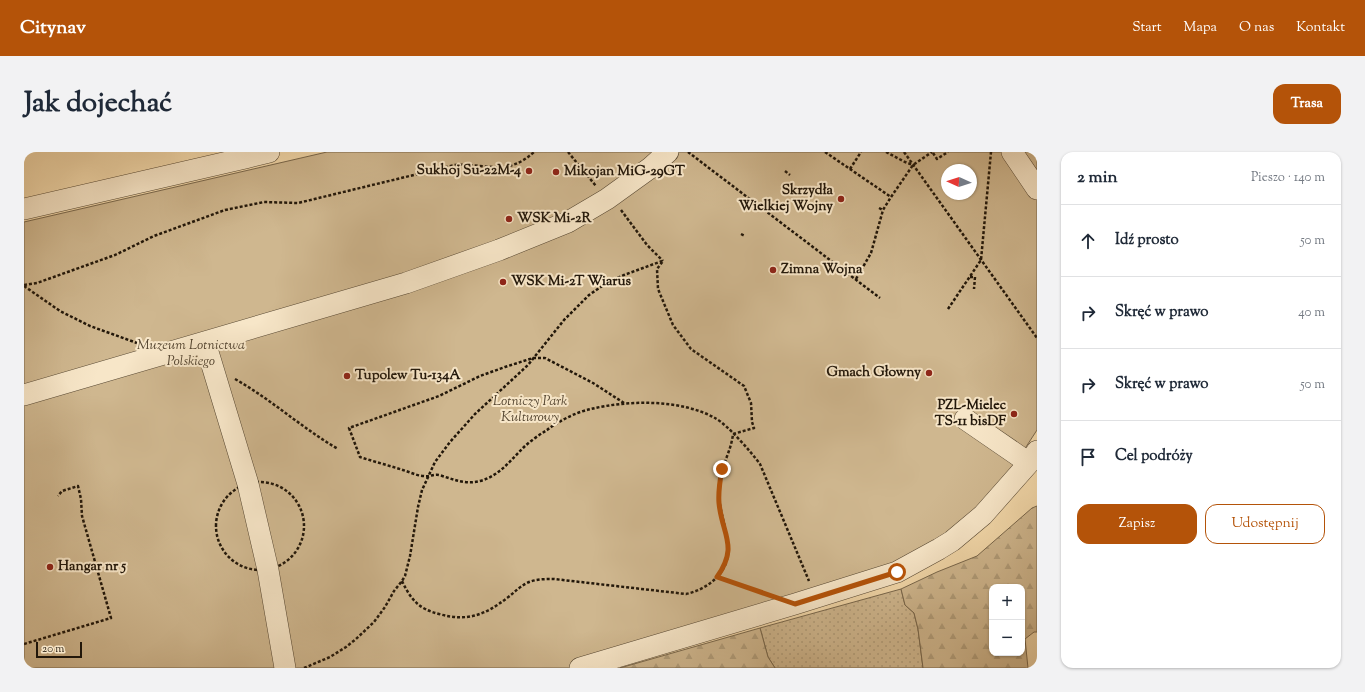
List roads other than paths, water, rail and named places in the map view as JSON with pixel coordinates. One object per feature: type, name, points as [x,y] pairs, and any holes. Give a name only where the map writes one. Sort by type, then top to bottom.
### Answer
[{"type":"lane","points":[[25,206],[245,155],[269,152]]},
{"type":"lane","points":[[24,395],[406,283],[492,253],[613,204],[668,152]]},
{"type":"lane","points":[[1012,152],[1037,190]]},
{"type":"lane","points":[[205,342],[249,492],[268,570],[285,668]]},
{"type":"lane","points":[[580,668],[897,572],[952,541],[983,515],[1033,457],[965,420]]},
{"type":"place","name":"Sukhoj Su-22M-4","points":[[529,171]]},
{"type":"place","name":"Mikojan MiG-29GT","points":[[556,172]]},
{"type":"place","name":"Skrzydła Wielkiej Wojny","points":[[841,199]]},
{"type":"place","name":"WSK Mi-2R","points":[[509,219]]},
{"type":"place","name":"Zimna Wojna","points":[[773,270]]},
{"type":"place","name":"WSK Mi-2T Wiarus","points":[[503,282]]},
{"type":"place","name":"Gmach Głowny","points":[[929,373]]},
{"type":"place","name":"Tupolew Tu-134A","points":[[347,376]]},
{"type":"place","name":"PZL-Mielec TS-11 bisDF","points":[[1014,414]]},
{"type":"place","name":"Hangar nr 5","points":[[50,567]]},
{"type":"park label","name":"Muzeum Lotnictwa Polskiego","points":[[191,354]]},
{"type":"park label","name":"Lotniczy Park Kulturowy","points":[[530,410]]}]
